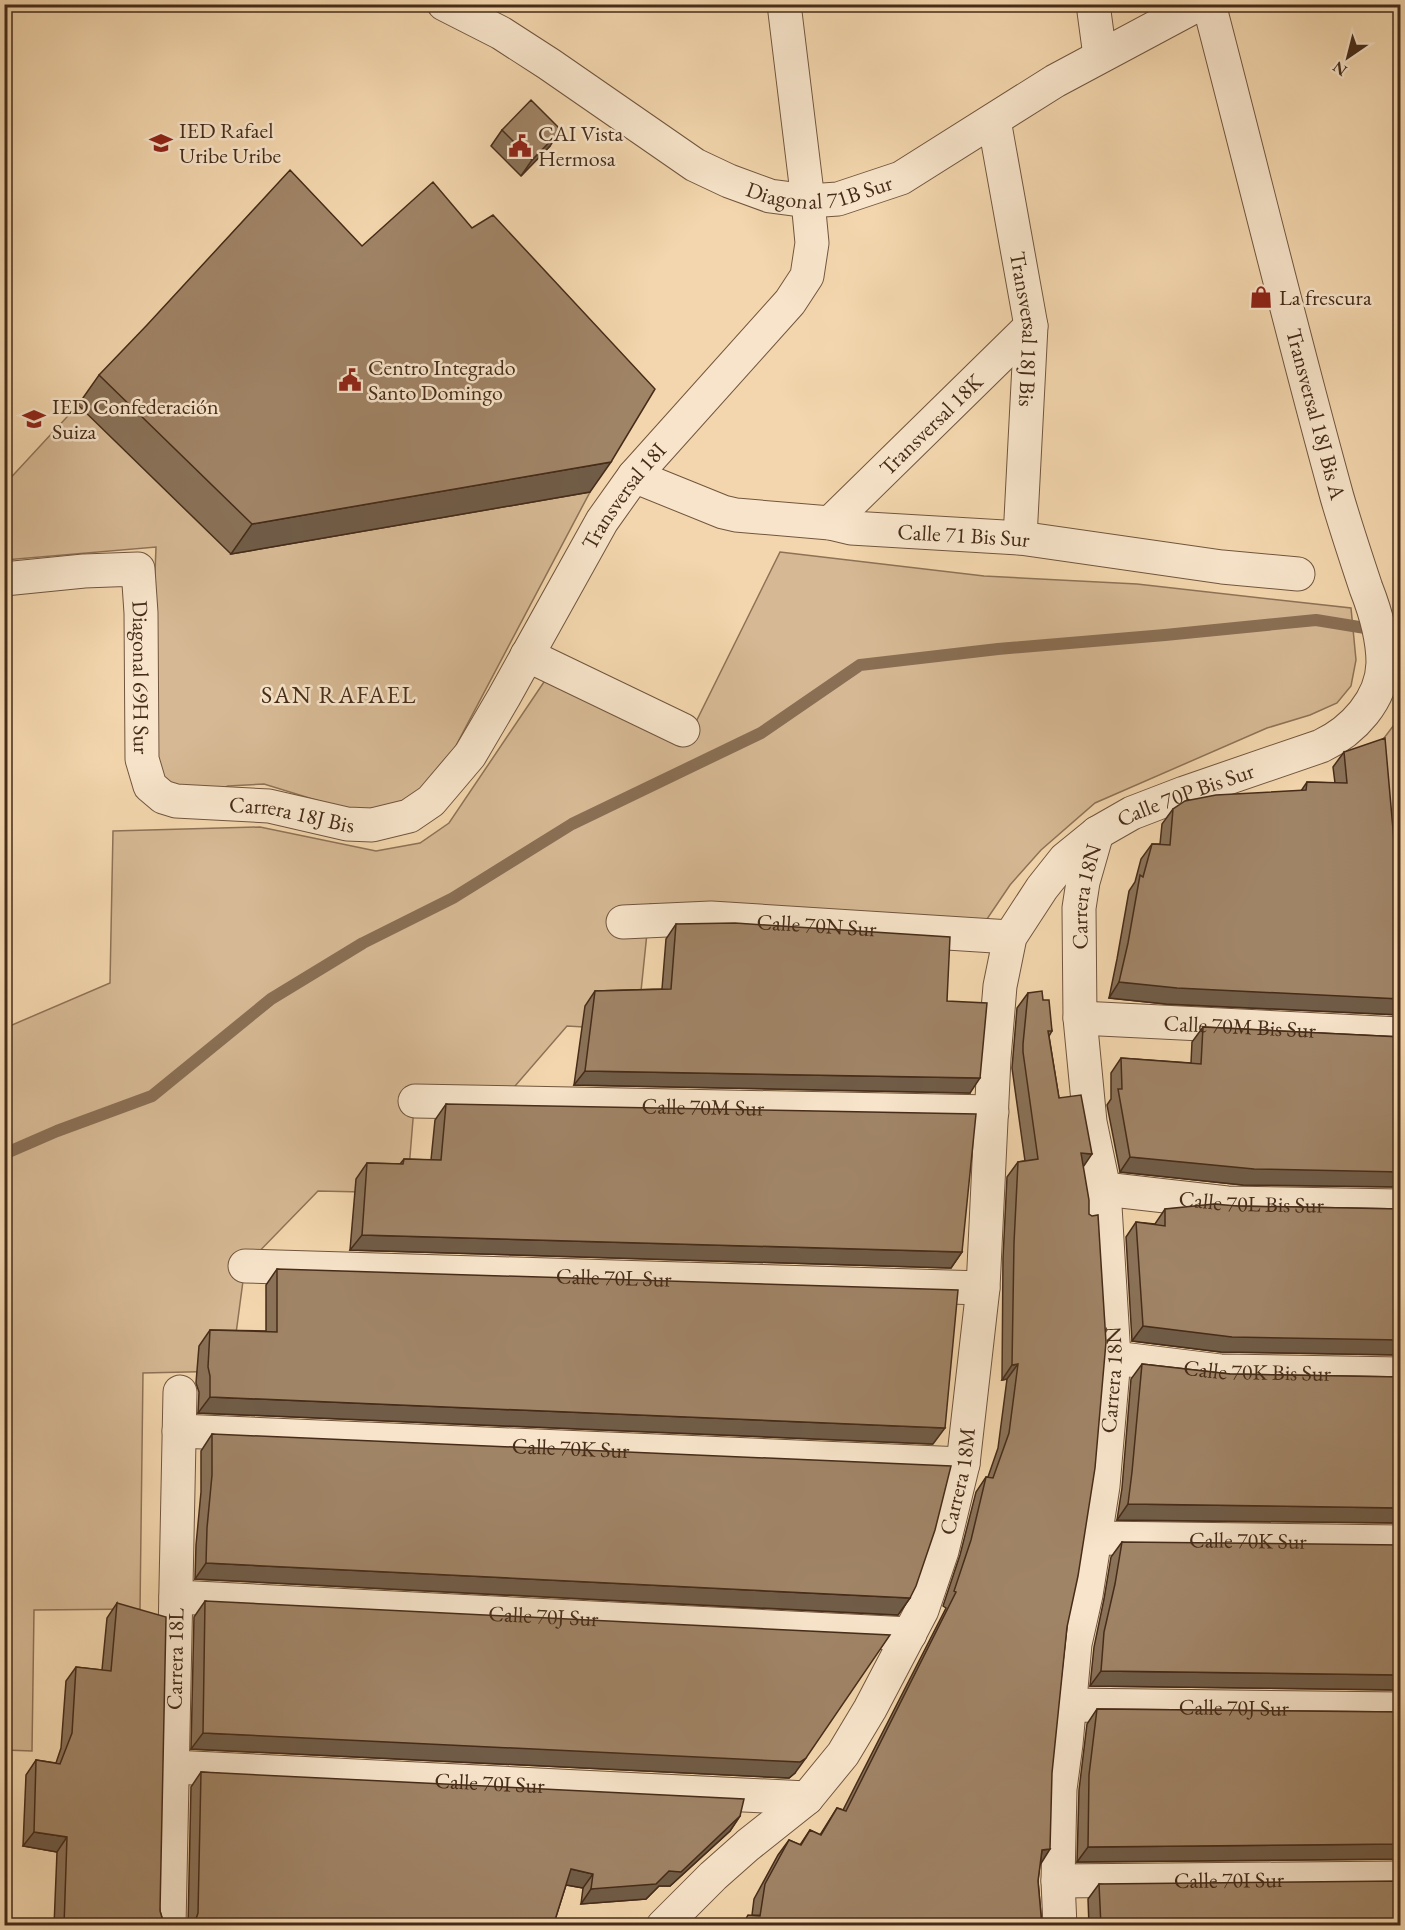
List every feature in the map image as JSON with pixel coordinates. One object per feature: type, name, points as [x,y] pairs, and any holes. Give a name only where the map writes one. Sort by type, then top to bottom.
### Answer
[{"type":"street","name":"Diagonal 71B Sur","points":[[444,4],[501,33],[530,51],[695,165],[770,196],[808,201],[838,199],[901,178],[1055,81],[1199,4]]},
{"type":"street","name":"Transversal 18I","points":[[432,801],[470,754],[602,521],[634,476],[790,302],[807,276],[812,243],[784,4]]},
{"type":"street","points":[[1093,4],[1100,56]]},
{"type":"street","name":"Transversal 18J Bis A","points":[[1209,4],[1338,499],[1373,605],[1382,648],[1383,664],[1380,683]]},
{"type":"street","name":"Transversal 18J Bis","points":[[994,120],[1031,326],[1020,538]]},
{"type":"street","name":"Transversal 18K","points":[[830,523],[1031,326]]},
{"type":"street","name":"Calle 71 Bis Sur","points":[[634,476],[723,512],[736,515],[830,523],[851,528],[1020,538],[1222,567],[1299,574]]},
{"type":"street","name":"Diagonal 69H Sur","points":[[4,579],[84,571],[138,569],[141,613],[142,759],[150,786]]},
{"type":"street","points":[[526,655],[683,730]]},
{"type":"street","name":"Calle 70P Bis Sur","points":[[1010,937],[1042,888],[1065,859],[1097,832],[1132,813],[1337,739],[1360,718],[1380,683]]},
{"type":"street","name":"Carrera 18J Bis","points":[[150,786],[164,797],[176,801],[269,806],[340,822],[372,825],[409,816],[432,801]]},
{"type":"street","name":"Carrera 18N","points":[[1060,1926],[1058,1881],[1060,1789],[1076,1644],[1103,1486],[1114,1358],[1104,1189],[1089,1122],[1080,1018],[1079,908],[1083,882],[1097,832]]},
{"type":"street","name":"Calle 70N Sur","points":[[623,922],[711,918],[1010,937]]},
{"type":"street","name":"Carrera 18M","points":[[663,1926],[704,1884],[807,1798],[843,1754],[870,1709],[922,1610],[942,1551],[963,1464],[983,1288],[999,998],[1010,937]]},
{"type":"street","name":"Calle 70M Bis Sur","points":[[1080,1018],[1401,1034]]},
{"type":"street","name":"Calle 70M Sur","points":[[415,1101],[992,1112]]},
{"type":"street","name":"Calle 70L Bis Sur","points":[[1104,1189],[1227,1203],[1401,1206]]},
{"type":"street","name":"Calle 70L Sur","points":[[245,1266],[983,1288]]},
{"type":"street","name":"Calle 70K Bis Sur","points":[[1114,1358],[1220,1371],[1401,1374]]},
{"type":"street","name":"Carrera 18L","points":[[169,1926],[180,1392]]},
{"type":"street","name":"Calle 70K Sur","points":[[179,1431],[963,1464]]},
{"type":"street","name":"Calle 70K Sur","points":[[1095,1538],[1401,1542]]},
{"type":"street","name":"Calle 70J Sur","points":[[176,1597],[910,1634]]},
{"type":"street","name":"Calle 70J Sur","points":[[1069,1705],[1401,1709]]},
{"type":"street","name":"Calle 70I Sur","points":[[172,1767],[807,1798]]},
{"type":"street","name":"Calle 70I Sur","points":[[1058,1881],[1401,1878]]},
{"type":"shaded area","points":[[78,405],[590,492],[451,755],[431,782],[404,800],[379,810],[358,813],[264,784],[228,786],[205,794],[161,784],[148,751],[156,547],[5,560],[4,485]]},
{"type":"shaded area","points":[[780,552],[984,576],[1137,584],[1351,608],[1356,660],[1351,686],[1337,703],[1310,715],[1267,728],[1095,803],[1041,850],[1010,885],[985,922],[650,904],[637,1030],[567,1026],[503,1100],[415,1095],[407,1193],[318,1191],[245,1266],[231,1371],[143,1373],[140,1609],[34,1610],[32,1751],[5,1750],[5,1028],[110,983],[113,831],[260,827],[376,851],[420,843],[449,823],[546,679],[685,744]]},
{"type":"shaded area","points":[[1400,717],[1400,860],[1360,861],[1384,738]]},
{"type":"building","points":[[531,100],[561,130],[532,160],[502,130]]},
{"type":"building","name":"Centro Integrado Santo Domingo","points":[[290,170],[362,246],[433,182],[472,228],[493,215],[655,389],[611,462],[252,524],[99,375]]},
{"type":"building","points":[[1385,738],[1395,852],[1401,852],[1401,999],[1177,988],[1119,982],[1140,875],[1143,877],[1152,844],[1170,845],[1173,809],[1185,801],[1216,795],[1306,790],[1307,782],[1347,783],[1344,752]]},
{"type":"building","points":[[735,923],[950,937],[947,1001],[987,1003],[980,1078],[585,1071],[595,991],[671,989],[676,924]]},
{"type":"building","points":[[1042,991],[1043,1000],[1049,1000],[1052,1031],[1048,1031],[1059,1098],[1081,1095],[1092,1154],[1081,1153],[1089,1200],[1089,1214],[1098,1215],[1106,1342],[1095,1468],[1078,1576],[1067,1627],[1052,1773],[1050,1849],[1042,1850],[1038,1881],[1042,1926],[742,1926],[748,1915],[760,1916],[765,1884],[789,1840],[801,1845],[810,1830],[821,1835],[837,1808],[846,1811],[956,1592],[954,1591],[971,1540],[986,1477],[993,1478],[1009,1433],[1018,1364],[1012,1365],[1018,1162],[1038,1159],[1023,1044],[1028,993]]},
{"type":"building","points":[[1203,1027],[1401,1037],[1401,1172],[1254,1169],[1130,1157],[1118,1089],[1122,1089],[1121,1058],[1201,1064]]},
{"type":"building","points":[[446,1104],[976,1114],[962,1252],[362,1235],[367,1163],[403,1164],[404,1159],[441,1160]]},
{"type":"building","points":[[1214,1204],[1401,1209],[1401,1340],[1232,1337],[1143,1326],[1136,1222],[1165,1226],[1165,1209]]},
{"type":"building","points":[[277,1269],[958,1290],[945,1428],[210,1397],[208,1367],[210,1330],[277,1332]]},
{"type":"building","points":[[1142,1364],[1230,1374],[1401,1377],[1401,1508],[1128,1504]]},
{"type":"building","points":[[212,1434],[951,1466],[935,1530],[910,1598],[206,1563],[212,1475]]},
{"type":"building","points":[[1122,1542],[1401,1545],[1401,1675],[1101,1671],[1104,1632]]},
{"type":"building","points":[[205,1601],[890,1635],[806,1758],[800,1762],[203,1733]]},
{"type":"building","points":[[117,1603],[166,1617],[160,1911],[163,1921],[168,1926],[64,1926],[67,1837],[34,1832],[36,1760],[60,1764],[72,1733],[76,1667],[111,1671]]},
{"type":"building","points":[[1097,1709],[1401,1712],[1401,1844],[1088,1847],[1089,1775]]},
{"type":"building","points":[[201,1772],[744,1799],[740,1816],[681,1872],[669,1871],[656,1884],[591,1889],[593,1874],[571,1869],[555,1920],[533,1920],[532,1926],[191,1926],[198,1913]]},
{"type":"building","points":[[1401,1881],[1401,1926],[1101,1926],[1099,1884]]},
{"type":"waterway","points":[[4,1154],[57,1131],[152,1096],[271,999],[363,943],[453,898],[572,824],[761,733],[860,665],[998,649],[1316,620],[1400,635]]},
{"type":"place","name":"IED Rafael Uribe Uribe","points":[[161,143]]},
{"type":"place","name":"CAI Vista Hermosa","points":[[520,146]]},
{"type":"place","name":"La frescura","points":[[1261,297]]},
{"type":"place","name":"Centro Integrado Santo Domingo","points":[[350,380]]},
{"type":"place","name":"IED Confederación Suiza","points":[[34,419]]},
{"type":"district","name":"SAN RAFAEL","points":[[339,694]]}]
